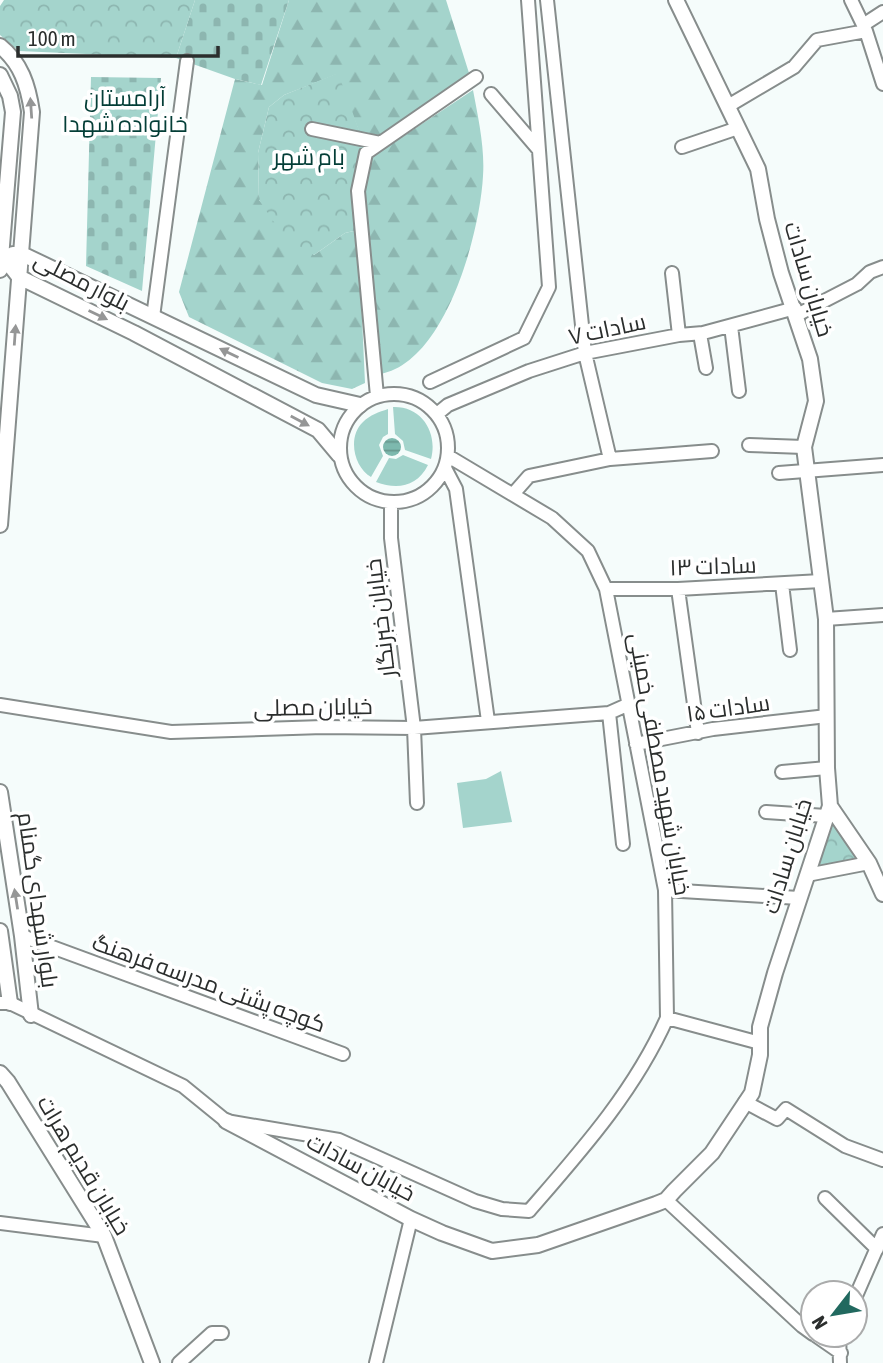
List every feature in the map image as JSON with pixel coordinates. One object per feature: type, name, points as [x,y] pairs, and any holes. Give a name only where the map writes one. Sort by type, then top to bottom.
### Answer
[{"type":"street","points":[[430,382],[524,338],[549,287],[528,0]]},
{"type":"street","points":[[547,0],[585,352],[610,460]]},
{"type":"street","name":"خیابان سادات","points":[[226,1121],[411,1219],[492,1251],[538,1245],[666,1200],[712,1153],[752,1093],[760,1055],[763,1016],[828,811],[826,619],[804,447],[816,401],[810,359],[781,273],[758,169],[676,0]]},
{"type":"street","points":[[851,0],[864,28],[883,85]]},
{"type":"street","points":[[728,106],[794,67],[817,40],[864,28],[883,12]]},
{"type":"street","points":[[0,46],[20,69],[29,91],[32,111],[0,525]]},
{"type":"street","points":[[153,317],[187,61]]},
{"type":"street","points":[[0,75],[10,96],[13,112],[0,270]]},
{"type":"street","points":[[377,396],[358,191],[366,153],[475,77]]},
{"type":"street","points":[[491,94],[539,150]]},
{"type":"street","points":[[682,147],[738,128]]},
{"type":"street","points":[[312,129],[380,143]]},
{"type":"street","name":"بلوار مصلی","points":[[1,254],[22,254],[316,395],[360,405]]},
{"type":"street","name":"بلوار مصلی","points":[[1,254],[19,277],[134,333],[318,430],[339,455]]},
{"type":"street","name":"سادات ۷","points":[[437,414],[448,405],[483,390],[585,352],[679,335],[699,334],[796,312],[857,284],[870,272],[883,268]]},
{"type":"street","points":[[672,273],[679,335]]},
{"type":"street","points":[[731,326],[739,391]]},
{"type":"street","points":[[699,334],[706,368]]},
{"type":"street","points":[[447,462],[438,480],[418,498],[391,503],[373,499],[357,489],[345,473],[339,455],[340,436],[348,419],[360,405],[377,396],[395,393],[408,395],[420,400],[437,414],[446,434],[447,462],[456,489],[488,721]]},
{"type":"street","points":[[749,445],[804,447]]},
{"type":"street","points":[[514,494],[529,476],[610,460],[712,451]]},
{"type":"street","name":"خیابان شهید مصطفی خمینی","points":[[5,1003],[183,1086],[226,1121],[339,1140],[475,1201],[502,1209],[529,1211],[584,1148],[627,1090],[658,1039],[667,1018],[665,890],[606,589],[588,551],[552,518],[514,494],[447,462]]},
{"type":"street","points":[[779,473],[883,465]]},
{"type":"street","name":"خیابان خبرنگار","points":[[391,503],[391,538],[414,727],[417,803]]},
{"type":"street","name":"سادات ۱۳","points":[[606,589],[678,589],[821,581]]},
{"type":"street","points":[[782,584],[790,650]]},
{"type":"street","points":[[678,589],[698,733]]},
{"type":"street","points":[[826,619],[883,615]]},
{"type":"street","name":"خیابان مصلی","points":[[0,705],[171,732],[414,727],[609,713],[627,705]]},
{"type":"street","points":[[609,713],[623,844]]},
{"type":"street","name":"سادات ۱۵","points":[[636,744],[713,729],[827,716]]},
{"type":"street","points":[[782,772],[827,768]]},
{"type":"street","name":"بلوار شهدای گمنام","points":[[0,792],[32,1015]]},
{"type":"street","points":[[766,812],[828,811],[869,863],[883,894]]},
{"type":"street","points":[[807,875],[869,863]]},
{"type":"street","points":[[665,890],[799,898]]},
{"type":"street","name":"بلوار شهدای گمنام","points":[[0,931],[5,1003]]},
{"type":"street","name":"کوچه پشتی مدرسه فرهنگ","points":[[22,936],[343,1054]]},
{"type":"street","points":[[667,1018],[760,1043]]},
{"type":"street","name":"خیابان قدیم هرات","points":[[3,1079],[104,1236],[152,1363]]},
{"type":"street","points":[[745,1102],[777,1119],[786,1109],[845,1146],[883,1160]]},
{"type":"street","points":[[825,1198],[877,1249]]},
{"type":"street","points":[[666,1200],[799,1323]]},
{"type":"street","points":[[376,1363],[411,1219]]},
{"type":"street","points":[[0,1223],[104,1236]]},
{"type":"street","points":[[864,1279],[883,1234]]},
{"type":"street","points":[[178,1363],[212,1334],[222,1333]]},
{"type":"green space","points":[[4,0],[195,0],[176,58],[19,51],[0,35],[0,6]]},
{"type":"green space","points":[[195,0],[289,0],[261,85],[235,79],[176,58]]},
{"type":"green space","points":[[289,0],[446,0],[469,73],[379,137],[359,131],[337,74],[284,95],[269,107],[258,153],[259,200],[314,255],[345,233],[358,230],[365,383],[352,389],[322,383],[189,317],[179,292],[235,79],[262,85]]},
{"type":"green space","name":"بام شهر","points":[[338,73],[359,130],[381,139],[363,151],[358,230],[345,233],[314,255],[284,237],[259,200],[258,153],[269,107],[284,95]]},
{"type":"green space","name":"آرامستان خانواده شهدا","points":[[91,77],[161,78],[142,291],[86,266]]},
{"type":"green space","points":[[473,90],[482,144],[483,176],[475,229],[466,260],[441,321],[424,346],[403,365],[380,374],[364,189],[372,157]]},
{"type":"green space","points":[[393,407],[412,411],[426,423],[432,440],[431,459],[405,450],[403,441],[395,434]]},
{"type":"green space","points":[[388,409],[388,434],[379,445],[383,456],[371,477],[357,459],[355,436],[366,420]]},
{"type":"green space","points":[[403,455],[428,465],[418,478],[406,485],[391,486],[376,482],[389,458],[396,459]]},
{"type":"green space","points":[[501,771],[512,822],[463,828],[457,783],[486,779]]},
{"type":"green space","points":[[833,823],[863,861],[814,870]]},
{"type":"shaded area","points":[[388,438],[396,438],[401,447],[399,454],[388,456],[383,451],[383,443]]}]
